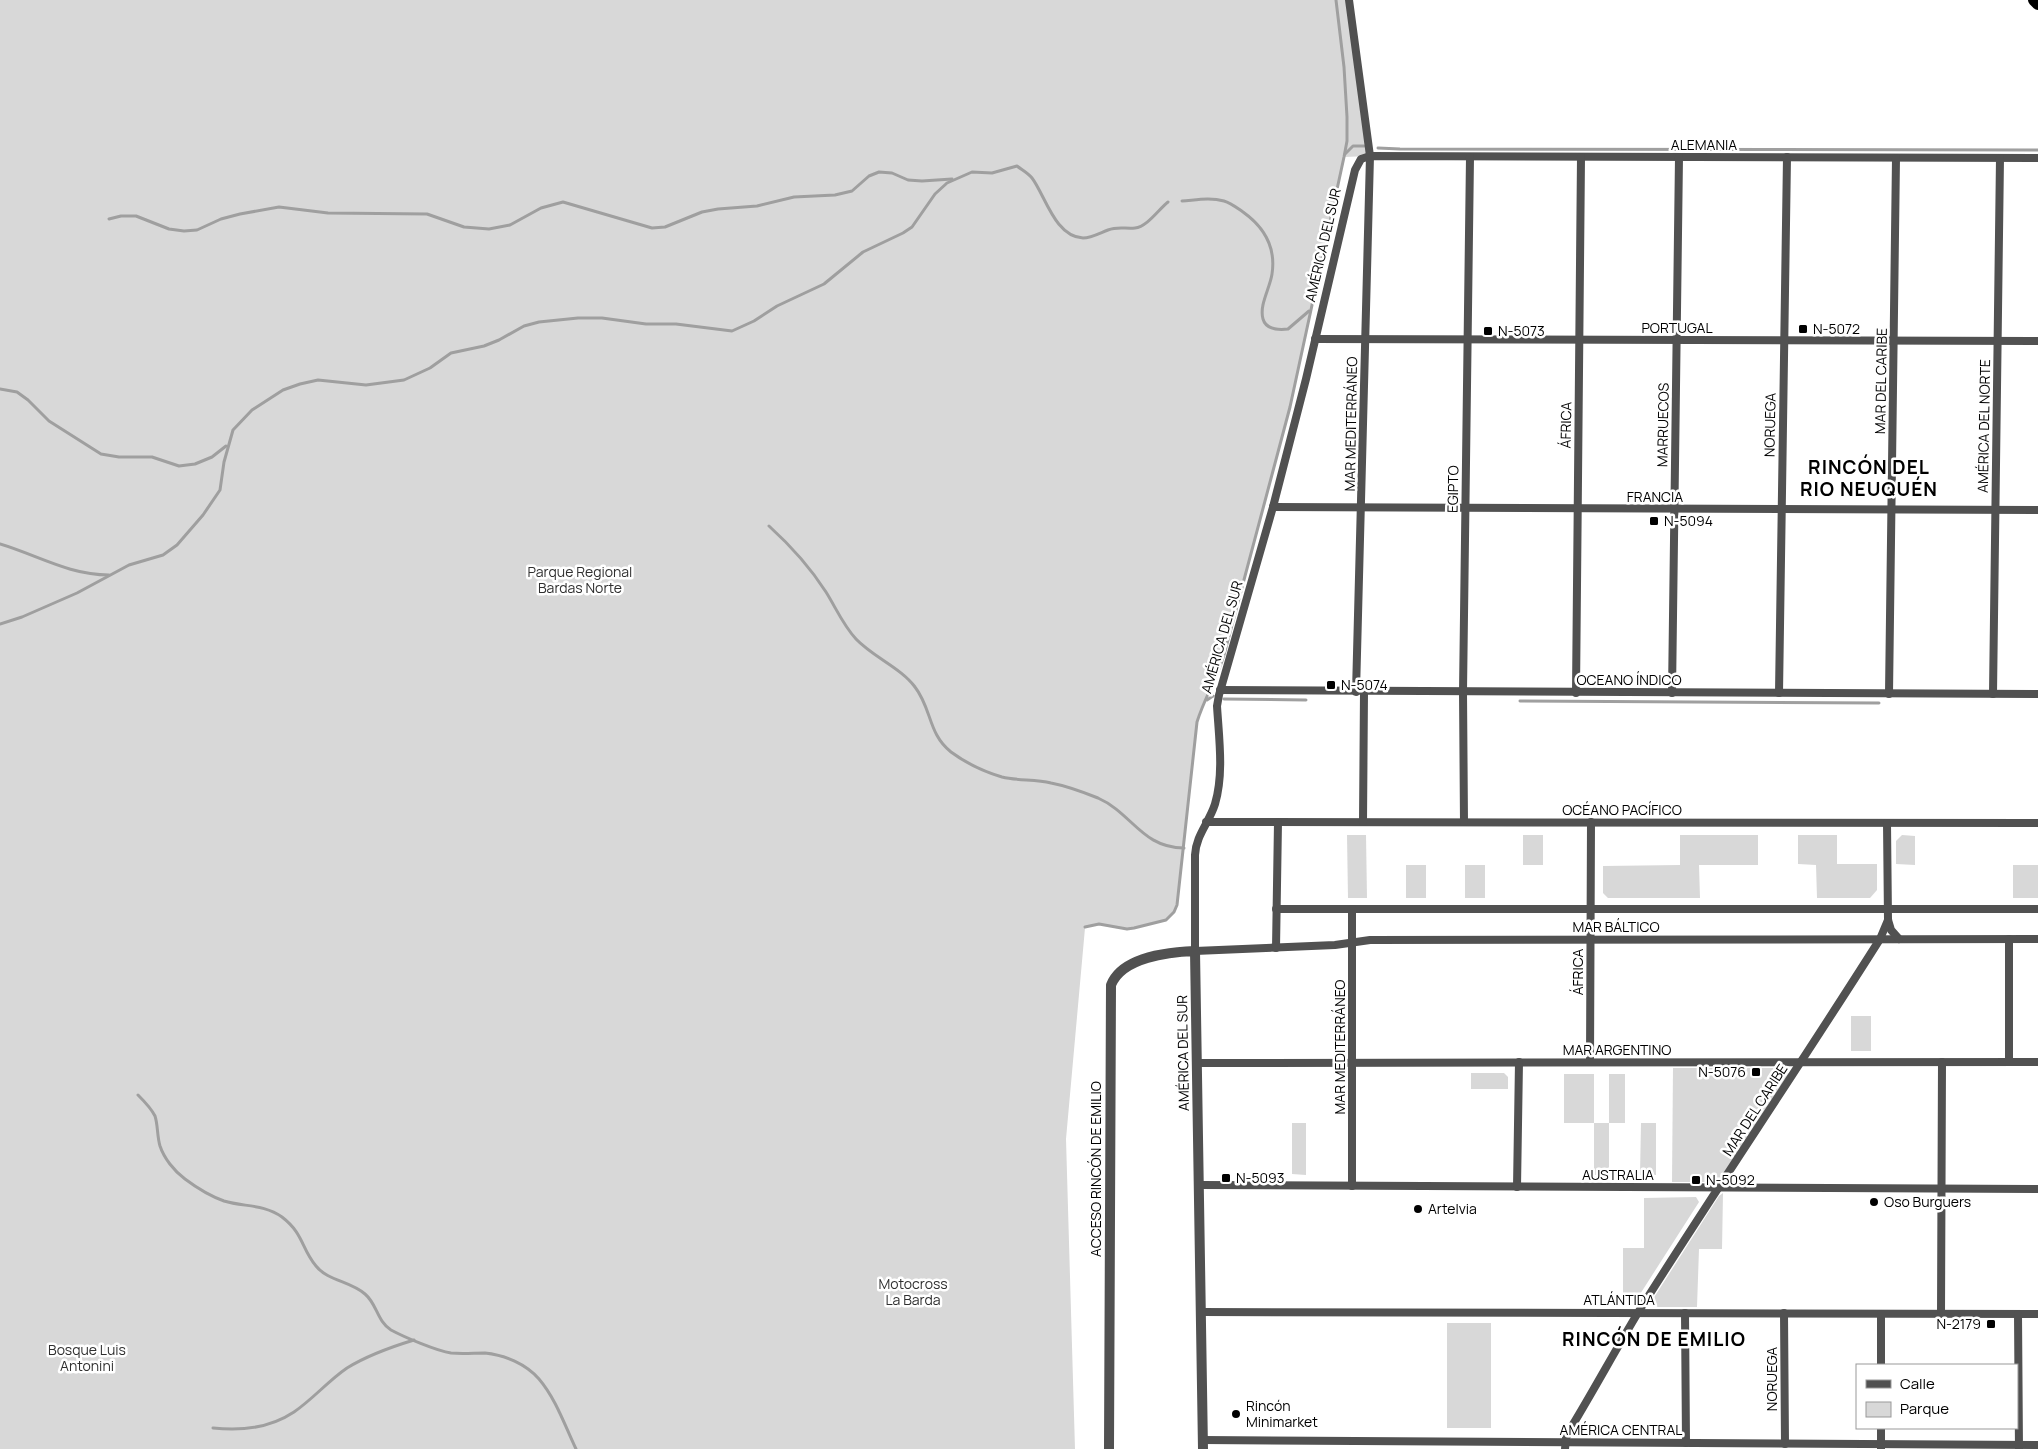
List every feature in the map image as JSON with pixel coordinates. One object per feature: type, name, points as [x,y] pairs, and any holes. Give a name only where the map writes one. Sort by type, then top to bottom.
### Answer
[{"type":"highway","points":[[2034,0],[2038,4]]},
{"type":"street","points":[[1349,0],[1370,156]]},
{"type":"street","name":"ALEMANIA","points":[[1370,156],[2038,158]]},
{"type":"street","name":"AMÉRICA DEL SUR","points":[[1203,1444],[1195,847],[1197,839],[1215,804],[1220,780],[1218,706],[1220,690],[1273,507],[1355,170],[1361,159],[1370,156]]},
{"type":"street","name":"MAR MEDITERRÁNEO","points":[[1363,822],[1360,692],[1361,508],[1370,156]]},
{"type":"street","name":"EGIPTO","points":[[1464,822],[1470,157]]},
{"type":"street","name":"ÁFRICA","points":[[1576,693],[1581,157]]},
{"type":"street","name":"MARRUECOS","points":[[1672,693],[1680,157]]},
{"type":"street","name":"NORUEGA","points":[[1779,694],[1787,157]]},
{"type":"street","name":"MAR DEL CARIBE","points":[[1889,694],[1896,158]]},
{"type":"street","name":"AMÉRICA DEL NORTE","points":[[1994,694],[2000,158]]},
{"type":"street","name":"PORTUGAL","points":[[1315,339],[2038,341]]},
{"type":"street","name":"FRANCIA","points":[[1273,507],[2038,510]]},
{"type":"street","name":"OCEANO ÍNDICO","points":[[1220,690],[2038,694]]},
{"type":"street","name":"OCÉANO PACÍFICO","points":[[1206,822],[2038,823]]},
{"type":"street","points":[[1276,948],[1278,822]]},
{"type":"street","name":"ÁFRICA","points":[[1590,1062],[1591,822]]},
{"type":"street","name":"MAR DEL CARIBE","points":[[1887,823],[1888,920],[1891,930],[1898,939]]},
{"type":"street","name":"MAR BÁLTICO","points":[[1276,909],[2038,909]]},
{"type":"street","name":"MAR MEDITERRÁNEO","points":[[1352,909],[1352,1186]]},
{"type":"street","name":"MAR DEL CARIBE","points":[[1565,1446],[1572,1426],[1638,1313],[1802,1062],[1880,939],[1888,920]]},
{"type":"street","points":[[2008,939],[2009,1062]]},
{"type":"street","name":"MAR BÁLTICO","points":[[1195,951],[1335,945],[1370,940],[2038,939]]},
{"type":"street","name":"ACCESO RINCÓN DE EMILIO","points":[[1109,1449],[1110,984],[1122,970],[1147,958],[1170,952],[1195,951]]},
{"type":"street","points":[[1517,1187],[1519,1062]]},
{"type":"street","points":[[1941,1314],[1942,1062]]},
{"type":"street","name":"MAR ARGENTINO","points":[[1197,1063],[2038,1062]]},
{"type":"street","name":"AUSTRALIA","points":[[1199,1185],[2038,1189]]},
{"type":"street","name":"ATLÁNTIDA","points":[[1201,1312],[2038,1314]]},
{"type":"street","points":[[1685,1313],[1686,1443]]},
{"type":"street","name":"NORUEGA","points":[[1784,1314],[1785,1444]]},
{"type":"street","points":[[1881,1364],[1882,1314]]},
{"type":"street","points":[[2018,1314],[2019,1447]]},
{"type":"street","points":[[1881,1429],[1881,1447]]},
{"type":"street","name":"AMÉRICA CENTRAL","points":[[1203,1444],[1565,1446],[1686,1443],[1881,1447],[2019,1447],[2038,1445]]},
{"type":"green space","name":"Parque Regional Bardas Norte","points":[[0,0],[1349,0],[1370,156],[1344,157],[1290,407],[1224,655],[1197,722],[1177,905],[1174,912],[1166,920],[1134,928],[1127,929],[1099,924],[1085,928],[1066,1139],[1075,1449],[0,1449]]},
{"type":"green space","points":[[1347,835],[1366,835],[1367,898],[1348,898]]},
{"type":"green space","points":[[1523,835],[1543,835],[1543,865],[1523,865]]},
{"type":"green space","points":[[1680,835],[1758,835],[1758,865],[1699,865],[1700,898],[1608,898],[1603,893],[1603,866],[1680,865]]},
{"type":"green space","points":[[1798,835],[1837,835],[1837,864],[1877,864],[1877,890],[1870,898],[1817,898],[1816,865],[1798,864]]},
{"type":"green space","points":[[1902,835],[1915,836],[1915,865],[1896,864],[1896,841]]},
{"type":"green space","points":[[1406,865],[1426,865],[1426,898],[1406,898]]},
{"type":"green space","points":[[1465,865],[1485,865],[1485,898],[1465,898]]},
{"type":"green space","points":[[2013,865],[2038,865],[2038,898],[2013,898]]},
{"type":"green space","points":[[1851,1016],[1871,1016],[1871,1051],[1851,1051]]},
{"type":"green space","points":[[1673,1068],[1782,1068],[1789,1074],[1719,1180],[1712,1182],[1672,1182]]},
{"type":"green space","points":[[1471,1073],[1504,1073],[1508,1077],[1508,1089],[1471,1089]]},
{"type":"green space","points":[[1564,1074],[1594,1074],[1594,1123],[1564,1123]]},
{"type":"green space","points":[[1609,1074],[1625,1074],[1625,1123],[1609,1123]]},
{"type":"green space","points":[[1292,1123],[1306,1123],[1306,1175],[1292,1174]]},
{"type":"green space","points":[[1594,1123],[1609,1123],[1609,1175],[1594,1175]]},
{"type":"green space","points":[[1641,1123],[1656,1123],[1656,1175],[1640,1175]]},
{"type":"green space","points":[[1723,1193],[1722,1249],[1699,1249],[1697,1307],[1658,1307],[1653,1305],[1653,1299],[1719,1196]]},
{"type":"green space","points":[[1696,1197],[1699,1202],[1635,1302],[1623,1302],[1623,1248],[1644,1248],[1644,1198]]},
{"type":"green space","points":[[1447,1323],[1491,1323],[1491,1428],[1447,1428]]},
{"type":"waterway","points":[[1085,927],[1099,924],[1127,929],[1134,928],[1166,920],[1174,912],[1177,905],[1197,722],[1224,655],[1290,407],[1347,141],[1344,67],[1336,0]]},
{"type":"waterway","points":[[1345,154],[1353,146],[1364,146]]},
{"type":"waterway","points":[[1378,148],[2038,150]]},
{"type":"waterway","points":[[0,624],[22,617],[77,593],[129,565],[163,555],[177,545],[203,515],[220,490],[224,462],[233,430],[252,410],[283,390],[318,380],[366,385],[404,380],[430,368],[451,353],[484,346],[524,326],[539,322],[578,318],[602,318],[646,324],[676,324],[732,331],[754,321],[777,306],[824,284],[863,252],[903,233],[912,227],[935,194],[947,183],[972,172],[992,173],[1017,166],[1032,178],[1052,214],[1065,231],[1073,236],[1083,238],[1112,229],[1139,227],[1168,202]]},
{"type":"waterway","points":[[109,219],[121,216],[136,216],[169,229],[184,231],[197,230],[221,219],[240,214],[279,207],[328,213],[427,214],[464,227],[489,229],[510,225],[541,208],[563,202],[652,228],[665,227],[702,212],[718,209],[757,206],[794,197],[835,195],[852,191],[869,176],[879,172],[892,173],[908,180],[952,179]]},
{"type":"waterway","points":[[1182,201],[1208,199],[1227,202],[1250,218],[1262,231],[1270,247],[1273,264],[1271,279],[1262,308],[1263,319],[1267,325],[1277,329],[1288,329],[1309,311]]},
{"type":"waterway","points":[[0,389],[17,392],[49,421],[101,454],[119,457],[152,457],[179,466],[195,464],[212,457],[226,446]]},
{"type":"waterway","points":[[769,526],[807,565],[826,592],[851,634],[870,651],[902,674],[915,687],[925,704],[938,737],[951,752],[989,773],[1014,779],[1057,784],[1098,798],[1110,804],[1147,836],[1170,846],[1184,848]]},
{"type":"waterway","points":[[0,544],[80,572],[109,575]]},
{"type":"waterway","points":[[1207,700],[1213,696]]},
{"type":"waterway","points":[[1224,699],[1306,700]]},
{"type":"waterway","points":[[1520,701],[1879,703]]},
{"type":"waterway","points":[[138,1095],[155,1116],[160,1146],[170,1164],[181,1176],[199,1189],[219,1199],[261,1208],[282,1217],[294,1229],[316,1266],[327,1275],[353,1286],[365,1294],[383,1322],[391,1330],[445,1352],[493,1354],[515,1361],[528,1369],[539,1379],[550,1395],[576,1449]]},
{"type":"waterway","points":[[213,1428],[255,1427],[275,1422],[301,1407],[347,1368],[363,1359],[414,1340]]},
{"type":"place","name":"N-5072","points":[[1803,329]]},
{"type":"place","name":"N-5073","points":[[1488,331]]},
{"type":"place","name":"N-5094","points":[[1654,521]]},
{"type":"place","name":"N-5074","points":[[1331,685]]},
{"type":"place","name":"N-5076","points":[[1756,1072]]},
{"type":"place","name":"N-5093","points":[[1226,1178]]},
{"type":"place","name":"N-5092","points":[[1696,1180]]},
{"type":"place","name":"Oso Burguers","points":[[1874,1202]]},
{"type":"place","name":"Artelvia","points":[[1418,1209]]},
{"type":"place","name":"N-2179","points":[[1991,1324]]},
{"type":"place","name":"Rincón Minimarket","points":[[1236,1414]]},
{"type":"district","name":"RINCÓN DEL RIO NEUQUÉN","points":[[1869,478]]},
{"type":"district","name":"RINCÓN DE EMILIO","points":[[1654,1339]]},
{"type":"park label","name":"Motocross La Barda","points":[[913,1292]]},
{"type":"park label","name":"Bosque Luis Antonini","points":[[87,1358]]}]
